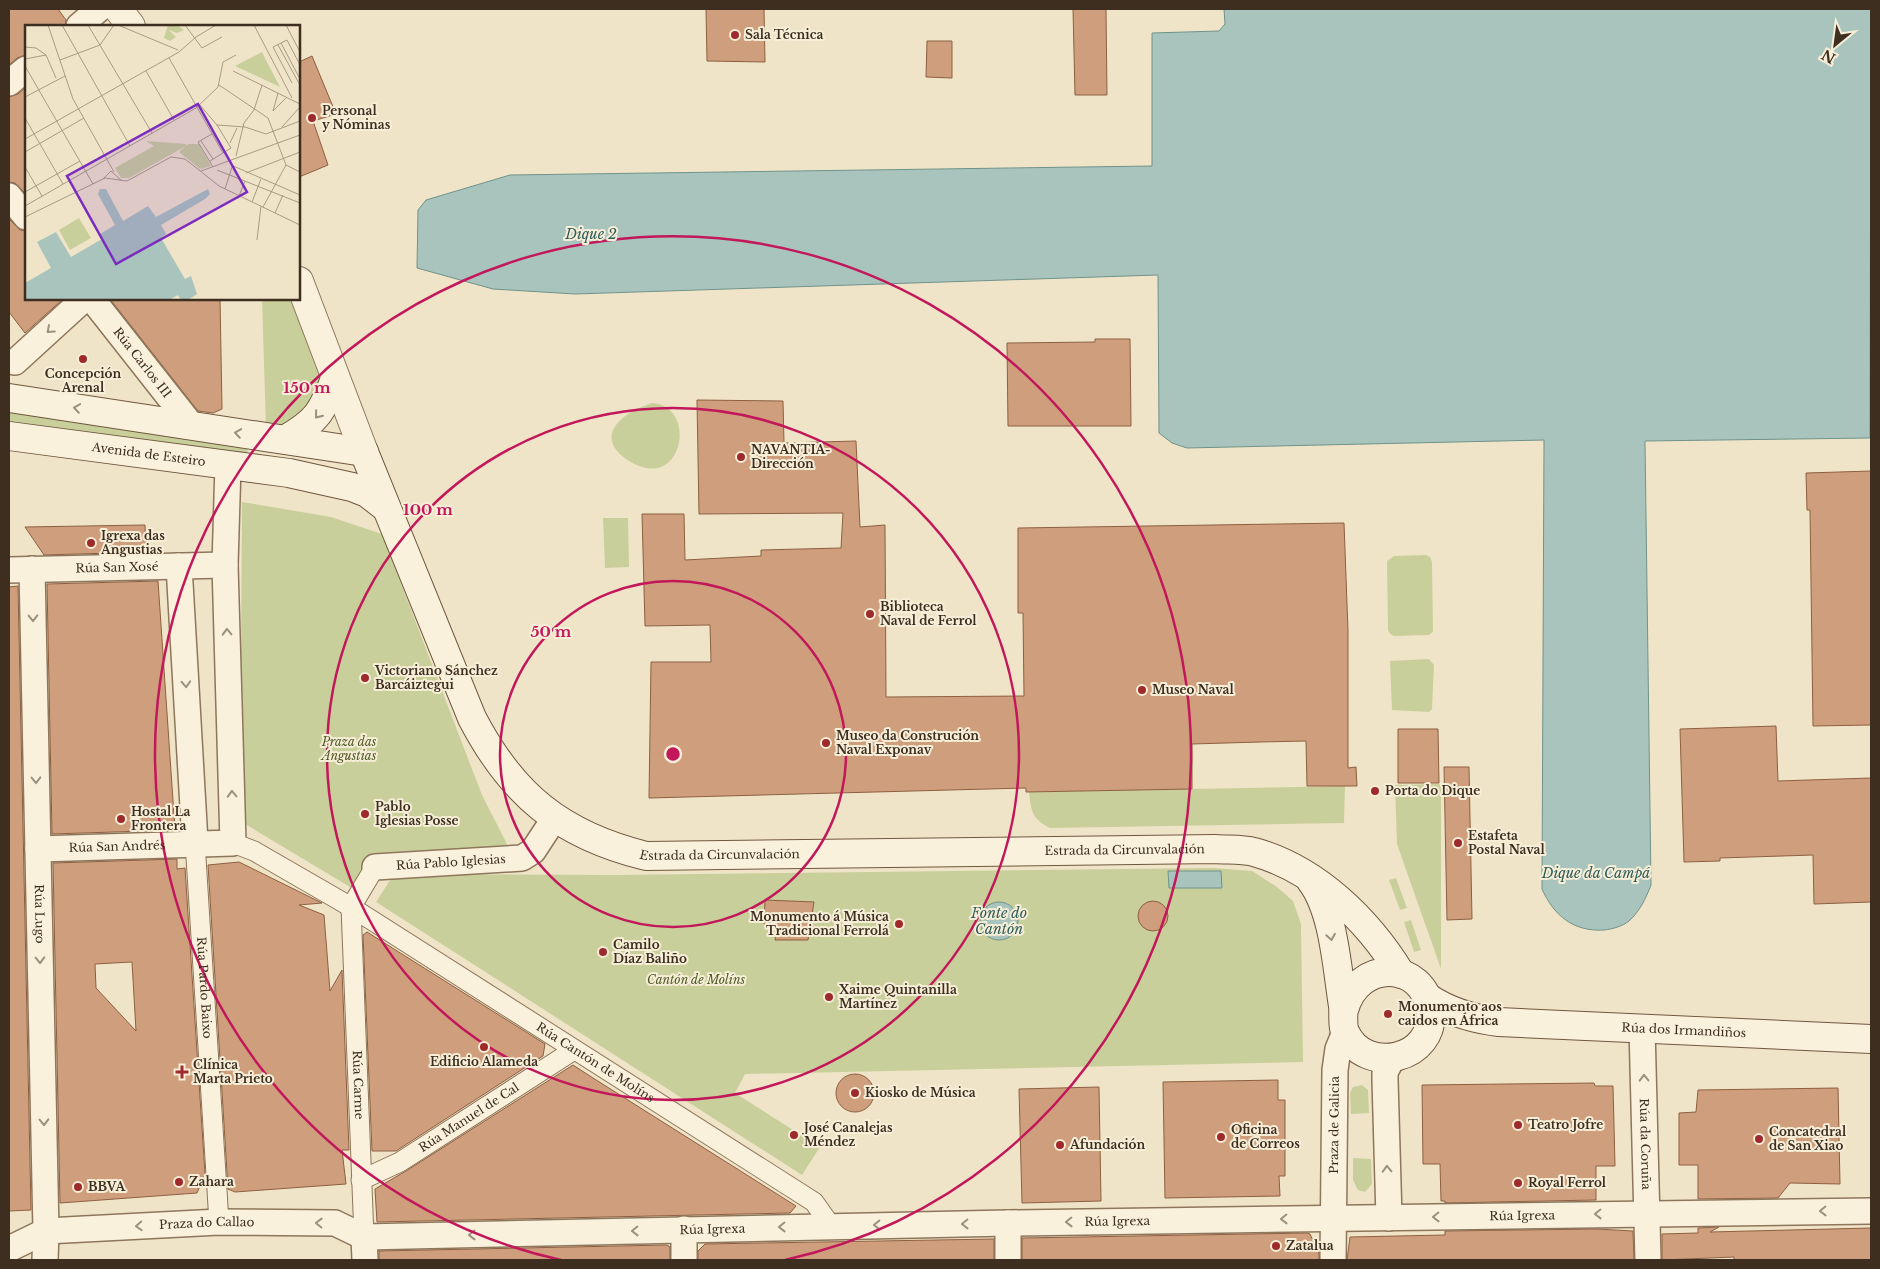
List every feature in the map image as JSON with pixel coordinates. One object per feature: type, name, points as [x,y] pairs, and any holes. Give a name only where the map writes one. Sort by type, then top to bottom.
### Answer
[{"type":"main road","points":[[118,9],[130,25]]},
{"type":"main road","name":"Estrada da Circunvalación","points":[[300,284],[385,507],[472,718],[484,742],[529,798],[554,819],[591,839],[617,849],[646,856],[1215,850],[1251,852],[1274,859],[1307,876],[1346,906],[1366,927],[1401,974]]},
{"type":"main road","points":[[286,440],[309,425],[324,407],[335,379]]},
{"type":"main road","points":[[11,398],[364,452],[360,462],[350,468],[322,473],[289,473]]},
{"type":"main road","name":"Avenida de Esteiro","points":[[9,436],[289,473]]},
{"type":"main road","points":[[289,473],[367,493],[385,507]]},
{"type":"main road","points":[[1307,876],[1323,900],[1344,1021],[1365,1053],[1378,1058],[1392,1059],[1406,1055],[1422,1043],[1427,1035],[1431,1016],[1427,997],[1412,979],[1401,974],[1388,972],[1374,974],[1363,979],[1353,988],[1344,1021]]},
{"type":"main road","name":"Rúa dos Irmandiños","points":[[1427,997],[1439,1006],[1474,1019],[1498,1022],[1871,1039]]},
{"type":"main road","name":"Rúa dos Irmandiños","points":[[1422,1043],[1472,1026],[1498,1022]]},
{"type":"street","points":[[80,25],[99,9]]},
{"type":"street","points":[[9,83],[25,70]]},
{"type":"street","points":[[9,196],[25,216]]},
{"type":"street","points":[[11,398],[12,358],[83,300]]},
{"type":"street","name":"Rúa Carlos III","points":[[93,300],[192,426]]},
{"type":"street","points":[[228,465],[225,565],[233,843]]},
{"type":"street","name":"Rúa San Xosé","points":[[20,569],[225,565]]},
{"type":"street","points":[[179,566],[195,842],[233,843],[254,851],[351,907]]},
{"type":"street","name":"Rúa Lugo","points":[[20,569],[38,850],[45,1260]]},
{"type":"street","name":"Rúa Pablo Iglesias","points":[[351,907],[375,867],[522,858],[534,851],[554,819]]},
{"type":"street","name":"Rúa San Andrés","points":[[38,850],[195,842]]},
{"type":"street","name":"Rúa Pardo Baixo","points":[[195,842],[219,1222]]},
{"type":"street","name":"Rúa Cantón de Molíns","points":[[351,907],[814,1202],[831,1226]]},
{"type":"street","name":"Rúa Carme","points":[[351,907],[364,1249]]},
{"type":"street","name":"Praza de Galicia","points":[[1333,1260],[1335,1070],[1344,1021]]},
{"type":"street","name":"Rúa da Coruña","points":[[1642,1028],[1648,1260]]},
{"type":"street","name":"Rúa Manuel de Cal","points":[[362,1180],[400,1162],[574,1050]]},
{"type":"street","points":[[1389,1218],[1385,1072],[1392,1059]]},
{"type":"street","name":"Rúa Igrexa","points":[[364,1249],[684,1230],[831,1226],[1871,1211]]},
{"type":"street","name":"Praza do Callao","points":[[46,1231],[219,1222],[335,1223],[364,1249]]},
{"type":"street","points":[[1008,1223],[1008,1260]]},
{"type":"street","points":[[684,1230],[684,1260]]},
{"type":"street","points":[[9,1249],[46,1231]]},
{"type":"green space","points":[[262,300],[292,300],[321,373],[322,385],[318,400],[285,427],[266,428]]},
{"type":"green space","points":[[652,403],[667,408],[676,418],[680,432],[678,447],[671,459],[660,467],[645,468],[626,459],[616,450],[612,441],[612,433],[616,425],[623,418]]},
{"type":"green space","points":[[9,411],[248,445],[247,456],[9,427]]},
{"type":"green space","name":"Praza das Angustias","points":[[242,502],[331,517],[382,534],[482,795],[509,848],[376,853],[355,890],[240,821]]},
{"type":"green space","points":[[603,518],[628,518],[629,567],[605,568]]},
{"type":"green space","points":[[1426,555],[1430,557],[1432,562],[1433,632],[1429,635],[1394,636],[1388,630],[1387,561],[1394,556]]},
{"type":"green space","points":[[1429,659],[1434,665],[1432,709],[1429,712],[1392,710],[1390,661]]},
{"type":"green space","points":[[1441,784],[1441,969],[1397,844],[1395,785]]},
{"type":"green space","points":[[1345,786],[1344,823],[1050,828],[1036,818],[1029,792]]},
{"type":"green space","name":"Cantón de Molíns","points":[[1214,868],[1252,871],[1277,887],[1293,901],[1301,924],[1303,1062],[745,1074],[735,1093],[820,1147],[802,1175],[376,902],[394,874],[615,875]]},
{"type":"green space","points":[[1396,878],[1407,908],[1400,910],[1389,880]]},
{"type":"green space","points":[[1411,920],[1421,950],[1414,952],[1404,922]]},
{"type":"green space","points":[[1362,1085],[1368,1090],[1369,1113],[1351,1114],[1350,1093],[1353,1087]]},
{"type":"green space","points":[[1353,1158],[1371,1159],[1372,1184],[1365,1192],[1358,1190],[1353,1180]]},
{"type":"water","points":[[1224,9],[1871,9],[1870,438],[1645,441],[1651,885],[1636,913],[1621,926],[1607,930],[1593,930],[1574,925],[1559,914],[1542,889],[1544,440],[1187,448],[1172,443],[1159,433],[1158,275],[575,294],[493,289],[417,268],[418,210],[426,200],[510,175],[1152,166],[1152,33],[1219,31],[1225,24]]},
{"type":"water","points":[[1168,871],[1221,871],[1222,888],[1169,888]]},
{"type":"water","name":"Fonte do Cantón","points":[[999,902],[1012,908],[1018,921],[1012,934],[999,940],[986,934],[980,921],[986,908]]},
{"type":"building","points":[[9,9],[58,9],[66,20],[65,25],[25,25],[25,55],[17,58],[9,65]]},
{"type":"building","name":"Sala Técnica","points":[[706,9],[764,9],[765,62],[707,61]]},
{"type":"building","points":[[1073,9],[1106,9],[1107,95],[1075,95]]},
{"type":"building","points":[[927,41],[952,41],[952,78],[926,77]]},
{"type":"building","name":"Personal y Nóminas","points":[[312,56],[336,114],[313,121],[328,165],[300,177],[300,62]]},
{"type":"building","points":[[25,88],[25,193],[15,183],[9,182],[9,97],[18,94]]},
{"type":"building","points":[[9,219],[20,230],[25,231],[25,300],[62,300],[25,333],[9,312]]},
{"type":"building","points":[[111,300],[220,300],[222,409],[213,413],[198,411]]},
{"type":"building","points":[[1095,339],[1130,339],[1131,426],[1008,426],[1007,343],[1095,342]]},
{"type":"building","points":[[697,400],[783,401],[784,443],[856,441],[860,527],[885,525],[886,697],[1024,696],[1023,613],[1018,613],[1018,528],[1344,523],[1348,631],[1348,768],[1356,767],[1357,786],[1307,786],[1306,741],[1192,744],[1192,789],[1026,792],[1026,788],[649,798],[651,662],[711,662],[710,625],[645,626],[642,514],[684,514],[685,560],[761,556],[761,550],[841,548],[843,513],[699,514]]},
{"type":"building","points":[[1871,471],[1871,725],[1813,726],[1810,510],[1807,510],[1806,473]]},
{"type":"building","name":"Igrexa das Angustias","points":[[145,525],[146,552],[44,555],[25,527]]},
{"type":"building","points":[[158,581],[175,830],[52,834],[47,584]]},
{"type":"building","points":[[18,586],[31,1210],[9,1211],[9,587]]},
{"type":"building","points":[[1776,726],[1778,781],[1871,778],[1871,902],[1814,904],[1813,855],[1720,858],[1720,861],[1684,862],[1680,729]]},
{"type":"building","points":[[1398,729],[1438,729],[1439,783],[1398,783]]},
{"type":"building","name":"Estafeta Postal Naval","points":[[1444,767],[1469,767],[1472,919],[1447,920]]},
{"type":"building","points":[[177,859],[177,869],[185,868],[205,1174],[197,1193],[60,1203],[53,863]],"holes":[[[132,962],[136,1031],[96,988],[95,964]]]},
{"type":"building","points":[[239,862],[322,903],[299,905],[324,915],[330,991],[342,970],[349,1150],[342,1150],[346,1184],[235,1192],[228,1189],[208,865]]},
{"type":"building","points":[[765,900],[814,902],[808,940],[775,940],[777,925],[764,924]]},
{"type":"building","points":[[1153,901],[1164,905],[1168,916],[1164,927],[1153,931],[1142,927],[1138,916],[1142,905]]},
{"type":"building","points":[[367,932],[545,1044],[543,1056],[396,1151],[372,1151],[363,935]]},
{"type":"building","points":[[573,1065],[796,1206],[790,1213],[377,1222],[375,1189]]},
{"type":"building","name":"Kiosko de Música","points":[[855,1074],[862,1075],[868,1080],[873,1086],[873,1100],[868,1106],[862,1111],[855,1112],[848,1111],[842,1106],[837,1100],[836,1093],[837,1086],[842,1080],[848,1075]]},
{"type":"building","name":"Oficina de Correos","points":[[1278,1080],[1278,1100],[1285,1100],[1285,1176],[1279,1176],[1280,1196],[1165,1198],[1163,1082]]},
{"type":"building","name":"Teatro Jofre","points":[[1594,1083],[1595,1086],[1613,1086],[1615,1166],[1596,1166],[1596,1200],[1445,1203],[1445,1201],[1441,1201],[1440,1164],[1423,1164],[1422,1085]]},
{"type":"building","name":"Afundación","points":[[1099,1087],[1101,1201],[1022,1203],[1019,1089]]},
{"type":"building","name":"Concatedral de San Xiao","points":[[1838,1088],[1840,1184],[1790,1183],[1778,1198],[1698,1199],[1698,1165],[1679,1165],[1679,1113],[1696,1112],[1698,1090]]},
{"type":"building","points":[[1719,1227],[1710,1232],[1871,1228],[1871,1260],[1734,1260],[1734,1257],[1662,1260],[1662,1234],[1698,1233],[1698,1228]]},
{"type":"building","points":[[1597,1229],[1633,1231],[1634,1260],[1347,1260],[1350,1237],[1445,1235],[1445,1231]]},
{"type":"building","points":[[1310,1234],[1319,1253],[1319,1260],[1022,1260],[1022,1238]]},
{"type":"building","points":[[994,1239],[994,1260],[698,1260],[698,1251],[705,1244]]},
{"type":"building","points":[[667,1245],[670,1247],[670,1260],[379,1260],[379,1251]]},
{"type":"place","name":"Sala Técnica","points":[[735,35]]},
{"type":"place","name":"Personal y Nóminas","points":[[312,118]]},
{"type":"place","name":"Concepción Arenal","points":[[83,359]]},
{"type":"place","name":"NAVANTIA- Dirección","points":[[741,457]]},
{"type":"place","name":"Igrexa das Angustias","points":[[91,543]]},
{"type":"place","name":"Biblioteca Naval de Ferrol","points":[[870,614]]},
{"type":"place","name":"Victoriano Sánchez Barcáiztegui","points":[[365,678]]},
{"type":"place","name":"Museo Naval","points":[[1142,690]]},
{"type":"place","name":"Museo da Construción Naval Exponav","points":[[826,743]]},
{"type":"place","name":"Porta do Dique","points":[[1375,791]]},
{"type":"place","name":"Pablo Iglesias Posse","points":[[365,814]]},
{"type":"place","name":"Hostal La Frontera","points":[[121,819]]},
{"type":"place","name":"Estafeta Postal Naval","points":[[1458,843]]},
{"type":"place","name":"Monumento á Música Tradicional Ferrolá","points":[[899,924]]},
{"type":"place","name":"Camilo Díaz Baliño","points":[[603,952]]},
{"type":"place","name":"Xaime Quintanilla Martínez","points":[[829,997]]},
{"type":"place","name":"Monumento aos caidos en África","points":[[1388,1014]]},
{"type":"place","name":"Edificio Alameda","points":[[484,1047]]},
{"type":"place","name":"Clínica Marta Prieto","points":[[182,1072]]},
{"type":"place","name":"Kiosko de Música","points":[[855,1093]]},
{"type":"place","name":"Teatro Jofre","points":[[1518,1125]]},
{"type":"place","name":"José Canalejas Méndez","points":[[794,1135]]},
{"type":"place","name":"Oficina de Correos","points":[[1221,1137]]},
{"type":"place","name":"Concatedral de San Xiao","points":[[1759,1139]]},
{"type":"place","name":"Afundación","points":[[1060,1145]]},
{"type":"place","name":"Zahara","points":[[179,1182]]},
{"type":"place","name":"Royal Ferrol","points":[[1518,1183]]},
{"type":"place","name":"BBVA","points":[[78,1187]]},
{"type":"place","name":"Zatalua","points":[[1276,1246]]},
{"type":"water label","name":"Dique 2","points":[[591,234]]},
{"type":"water label","name":"Dique da Campá","points":[[1596,873]]}]
